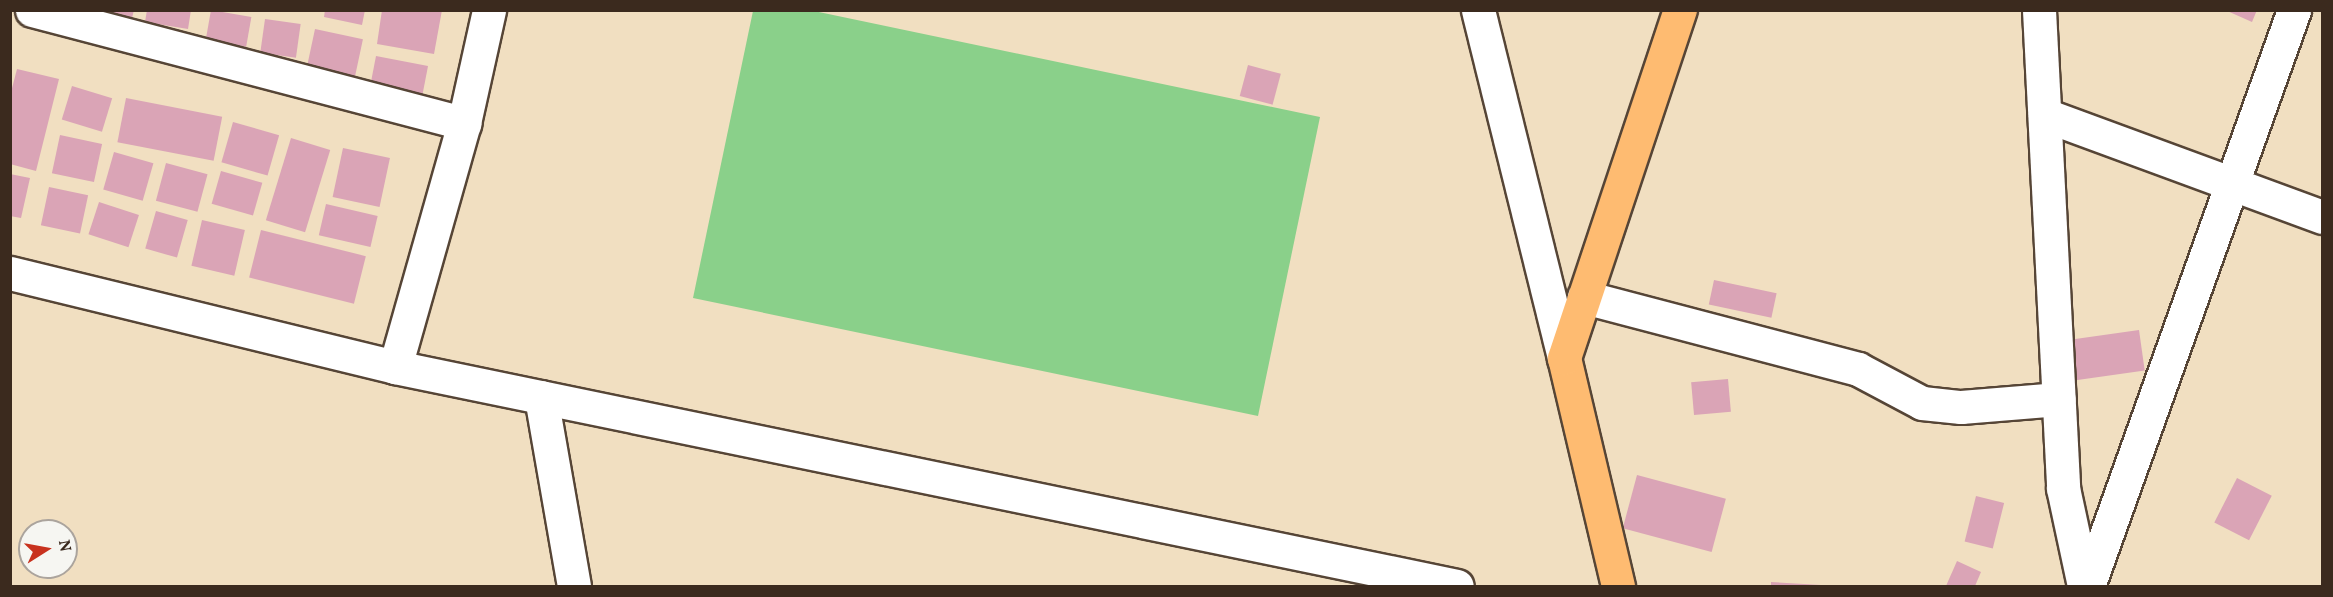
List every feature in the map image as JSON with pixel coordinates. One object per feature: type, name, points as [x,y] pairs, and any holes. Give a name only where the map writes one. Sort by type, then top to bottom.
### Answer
[{"type":"main road","points":[[1618,586],[1564,358],[1680,10]]},
{"type":"street","points":[[32,10],[464,123]]},
{"type":"street","points":[[395,367],[464,123],[489,10]]},
{"type":"street","points":[[1478,10],[1564,358]]},
{"type":"street","points":[[2038,10],[2063,488],[2086,586]]},
{"type":"street","points":[[2086,586],[2295,10]]},
{"type":"street","points":[[2045,115],[2322,217]]},
{"type":"street","points":[[10,273],[395,367],[1456,586]]},
{"type":"street","points":[[1584,297],[1858,369],[1922,403],[1961,407],[2059,399]]},
{"type":"street","points":[[541,397],[574,586]]},
{"type":"green space","points":[[753,11],[814,11],[1320,117],[1258,416],[693,298]]},
{"type":"building","points":[[101,10],[134,10],[132,18]]},
{"type":"building","points":[[147,10],[191,10],[188,29],[145,22]]},
{"type":"building","points":[[211,10],[251,17],[246,47],[206,40]]},
{"type":"building","points":[[325,10],[365,10],[362,25],[324,17]]},
{"type":"building","points":[[382,10],[442,10],[434,54],[377,44]]},
{"type":"building","points":[[2225,10],[2257,10],[2252,22]]},
{"type":"building","points":[[265,19],[301,24],[296,58],[260,53]]},
{"type":"building","points":[[315,29],[363,39],[354,80],[306,70]]},
{"type":"building","points":[[376,56],[428,66],[422,98],[370,87]]},
{"type":"building","points":[[1248,65],[1281,74],[1273,105],[1240,96]]},
{"type":"building","points":[[17,69],[59,79],[36,171],[10,164],[10,96]]},
{"type":"building","points":[[72,86],[112,98],[102,132],[62,119]]},
{"type":"building","points":[[126,98],[222,117],[214,161],[117,142]]},
{"type":"building","points":[[233,122],[279,135],[268,176],[221,162]]},
{"type":"building","points":[[60,135],[102,144],[94,182],[52,173]]},
{"type":"building","points":[[291,138],[330,150],[305,232],[266,220]]},
{"type":"building","points":[[343,148],[390,158],[380,207],[333,197]]},
{"type":"building","points":[[114,152],[153,163],[143,201],[103,189]]},
{"type":"building","points":[[166,163],[208,174],[197,212],[156,201]]},
{"type":"building","points":[[221,171],[262,183],[253,216],[212,204]]},
{"type":"building","points":[[10,174],[30,178],[21,218],[10,216]]},
{"type":"building","points":[[49,187],[88,195],[80,233],[41,225]]},
{"type":"building","points":[[99,202],[139,215],[128,247],[88,234]]},
{"type":"building","points":[[326,204],[378,216],[370,247],[319,235]]},
{"type":"building","points":[[156,211],[188,220],[177,258],[145,248]]},
{"type":"building","points":[[202,220],[245,230],[234,276],[191,266]]},
{"type":"building","points":[[261,230],[366,256],[354,304],[249,278]]},
{"type":"building","points":[[1714,280],[1777,293],[1771,318],[1709,304]]},
{"type":"building","points":[[2139,330],[2145,371],[2070,381],[2065,340]]},
{"type":"building","points":[[1728,379],[1731,412],[1694,415],[1691,382]]},
{"type":"building","points":[[1637,475],[1726,499],[1712,552],[1623,528]]},
{"type":"building","points":[[2237,478],[2272,496],[2249,540],[2214,523]]},
{"type":"building","points":[[1976,496],[2004,503],[1993,549],[1965,542]]},
{"type":"building","points":[[1957,561],[1981,572],[1975,586],[1946,586]]},
{"type":"building","points":[[1771,582],[1821,585],[1821,586],[1771,586]]}]
